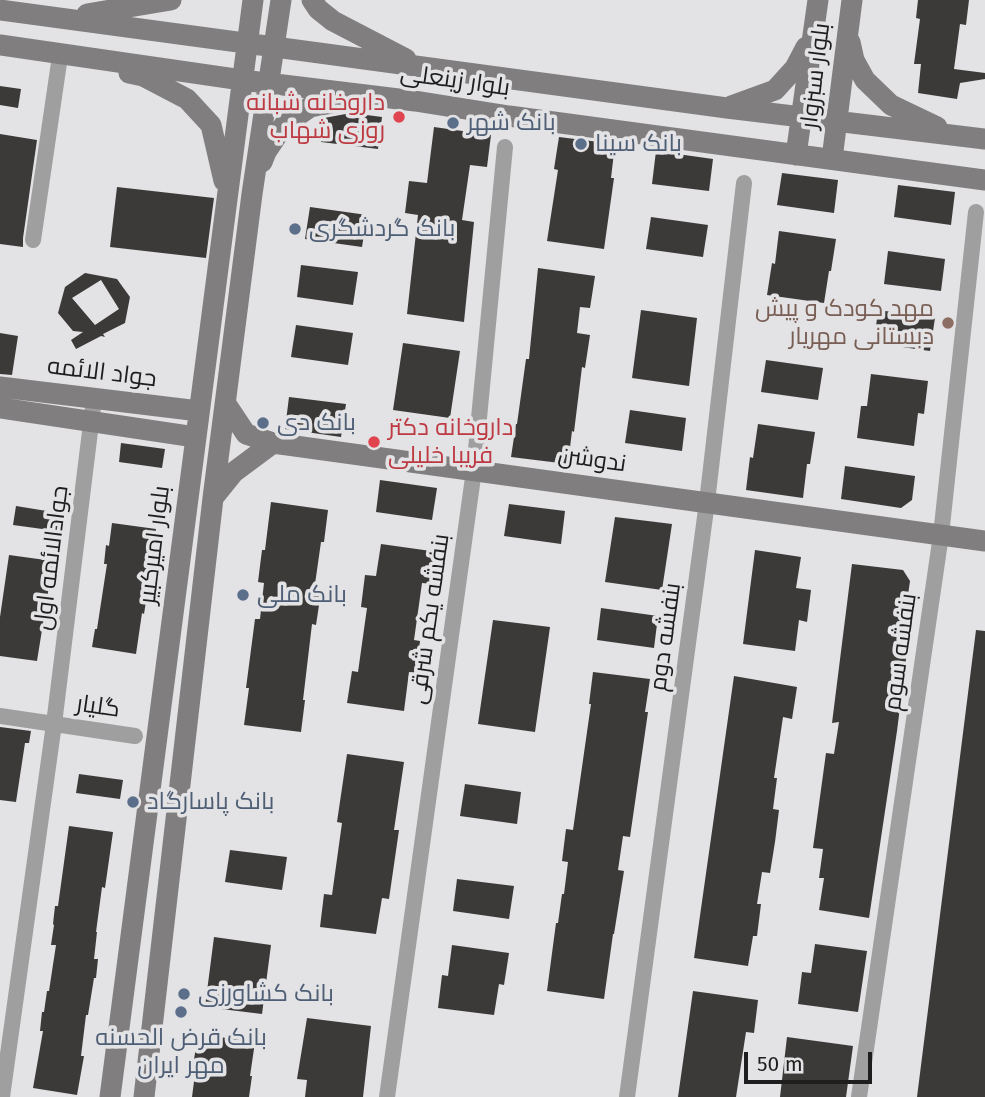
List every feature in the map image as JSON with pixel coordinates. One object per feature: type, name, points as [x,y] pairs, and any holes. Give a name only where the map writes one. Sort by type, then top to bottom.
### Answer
[{"type":"main road","points":[[60,18],[171,0]]},
{"type":"main road","name":"بلوار امیرکبیر","points":[[110,1097],[253,0]]},
{"type":"main road","points":[[144,1097],[213,498],[252,194],[281,0]]},
{"type":"main road","points":[[312,0],[332,21],[424,68]]},
{"type":"main road","name":"بلوار سبزوار","points":[[796,155],[818,0]]},
{"type":"main road","name":"بلوار سبزوار","points":[[832,159],[852,0]]},
{"type":"main road","name":"بلوار زینعلی","points":[[0,10],[727,108],[985,139]]},
{"type":"main road","points":[[727,108],[775,90],[794,68],[813,32]]},
{"type":"main road","points":[[848,33],[854,60],[866,80],[891,105],[955,135]]},
{"type":"main road","name":"بلوار زینعلی","points":[[0,45],[985,180]]},
{"type":"main road","points":[[51,53],[143,76],[187,99],[211,125],[228,193]]},
{"type":"main road","points":[[252,194],[266,152],[284,125],[310,107],[345,100],[415,101]]},
{"type":"main road","name":"جواد الائمه","points":[[0,387],[199,411]]},
{"type":"main road","name":"ندوشن","points":[[226,404],[246,434],[273,443],[985,541]]},
{"type":"main road","name":"جواد الائمه","points":[[0,408],[195,437]]},
{"type":"main road","points":[[213,498],[234,471],[273,443]]},
{"type":"street","points":[[33,240],[51,53]]},
{"type":"street","name":"بنفشه یکم شرقی","points":[[387,1097],[474,470],[505,147]]},
{"type":"street","name":"بنفشه دوم","points":[[627,1097],[707,502],[744,183]]},
{"type":"street","name":"بنفشه سوم","points":[[859,1097],[941,534],[976,212]]},
{"type":"street","name":"جوادالائمه اول","points":[[2,1097],[54,724],[94,399]]},
{"type":"street","name":"گلیار","points":[[0,716],[135,736]]},
{"type":"building","points":[[918,0],[969,0],[966,25],[960,24],[954,69],[985,73],[985,79],[960,83],[957,99],[918,93],[921,64],[914,64],[920,19],[916,18]]},
{"type":"building","points":[[0,86],[21,89],[18,108],[0,105]]},
{"type":"building","points":[[351,113],[382,117],[378,149],[321,142],[324,118]]},
{"type":"building","points":[[434,127],[491,135],[487,167],[470,165],[462,220],[474,222],[464,322],[407,314],[418,215],[405,213],[409,181],[427,183]]},
{"type":"building","points":[[0,134],[37,140],[23,247],[0,244]]},
{"type":"building","points":[[559,137],[615,144],[611,178],[614,178],[604,249],[547,241],[558,170],[554,169]]},
{"type":"building","points":[[656,151],[713,159],[709,191],[652,184]]},
{"type":"building","points":[[782,173],[838,180],[834,213],[777,205]]},
{"type":"building","points":[[898,185],[955,192],[951,225],[894,217]]},
{"type":"building","points":[[117,187],[214,198],[206,258],[110,247]]},
{"type":"building","points":[[310,207],[367,215],[362,247],[305,239]]},
{"type":"building","points":[[651,217],[708,225],[703,257],[646,249]]},
{"type":"building","points":[[779,231],[836,239],[824,303],[767,295],[772,263],[775,264]]},
{"type":"building","points":[[888,251],[945,259],[941,291],[884,284]]},
{"type":"building","points":[[301,265],[358,272],[353,305],[297,297]]},
{"type":"building","points":[[538,268],[595,276],[590,308],[580,307],[577,333],[590,335],[585,368],[582,367],[568,464],[511,457],[526,359],[529,359]]},
{"type":"building","points":[[85,273],[117,279],[130,297],[125,323],[103,334],[105,337],[101,336],[76,349],[71,340],[83,332],[73,331],[58,313],[65,287]],"holes":[[[101,280],[119,309],[95,325],[72,298]]]},
{"type":"building","points":[[641,310],[697,318],[689,386],[632,378]]},
{"type":"building","points":[[878,310],[935,318],[930,351],[874,343]]},
{"type":"building","points":[[296,325],[353,333],[348,365],[291,357]]},
{"type":"building","points":[[0,333],[18,336],[12,375],[0,374]]},
{"type":"building","points":[[403,343],[460,351],[450,418],[393,410]]},
{"type":"building","points":[[766,360],[823,368],[818,400],[761,392]]},
{"type":"building","points":[[871,374],[928,381],[924,414],[918,413],[914,446],[857,438],[861,406],[867,406]]},
{"type":"building","points":[[289,397],[346,404],[341,437],[285,429]]},
{"type":"building","points":[[630,410],[686,418],[682,451],[625,443]]},
{"type":"building","points":[[758,424],[815,432],[810,464],[807,464],[803,498],[746,490]]},
{"type":"building","points":[[121,443],[165,449],[162,468],[119,462]]},
{"type":"building","points":[[845,466],[915,476],[912,500],[901,508],[841,499]]},
{"type":"building","points":[[380,480],[437,488],[432,520],[376,512]]},
{"type":"building","points":[[271,502],[328,510],[314,591],[321,592],[316,625],[312,624],[301,732],[244,725],[255,619],[260,619],[264,583],[258,582]]},
{"type":"building","points":[[509,504],[565,511],[561,544],[504,536]]},
{"type":"building","points":[[16,506],[59,513],[57,531],[13,525]]},
{"type":"building","points":[[615,517],[672,524],[662,590],[605,582]]},
{"type":"building","points":[[112,523],[156,529],[136,654],[92,647],[107,564],[104,564],[106,545],[109,546]]},
{"type":"building","points":[[381,544],[438,552],[433,584],[422,583],[414,640],[420,641],[416,673],[409,672],[404,711],[347,703],[352,671],[358,672],[367,608],[361,607],[365,575],[376,576]]},
{"type":"building","points":[[755,550],[801,557],[796,588],[811,590],[807,622],[799,620],[795,651],[743,644]]},
{"type":"building","points":[[9,555],[53,561],[37,661],[0,656],[0,617]]},
{"type":"building","points":[[852,564],[903,570],[910,581],[907,602],[913,603],[869,918],[819,910],[824,878],[819,878],[823,849],[813,848],[826,753],[834,754],[839,722],[832,723]]},
{"type":"building","points":[[601,608],[658,616],[654,648],[597,640]]},
{"type":"building","points":[[493,620],[550,627],[535,732],[478,724]]},
{"type":"building","points":[[976,630],[985,631],[985,1097],[917,1097]]},
{"type":"building","points":[[593,672],[650,679],[645,712],[648,712],[630,837],[623,836],[618,870],[624,871],[604,999],[547,991],[568,862],[562,861],[566,829],[573,830]]},
{"type":"building","points":[[734,676],[797,687],[792,719],[783,717],[774,778],[777,778],[773,809],[779,810],[775,842],[770,873],[762,872],[757,904],[761,904],[757,936],[753,936],[748,966],[694,958]]},
{"type":"building","points":[[0,727],[31,731],[29,743],[25,743],[16,802],[0,800]]},
{"type":"building","points":[[347,754],[404,762],[394,830],[399,830],[389,899],[382,898],[376,934],[320,927],[324,894],[332,895],[342,823],[337,822]]},
{"type":"building","points":[[79,774],[123,780],[120,799],[76,793]]},
{"type":"building","points":[[465,784],[521,792],[517,824],[460,816]]},
{"type":"building","points":[[69,826],[113,832],[105,888],[102,887],[94,959],[98,959],[96,978],[86,1015],[81,1056],[84,1056],[77,1095],[33,1088],[43,1031],[40,1031],[42,1012],[49,991],[56,945],[51,945],[53,924]]},
{"type":"building","points":[[230,850],[287,857],[282,890],[225,882]]},
{"type":"building","points":[[457,879],[514,886],[509,919],[453,911]]},
{"type":"building","points":[[214,937],[271,945],[262,1014],[205,1007]]},
{"type":"building","points":[[815,944],[867,951],[858,1012],[798,1004],[802,972],[811,973]]},
{"type":"building","points":[[452,945],[509,953],[504,985],[499,984],[494,1015],[438,1008],[442,975],[448,976]]},
{"type":"building","points":[[693,991],[758,1000],[754,1033],[746,1032],[736,1097],[678,1097]]},
{"type":"building","points":[[307,1018],[371,1026],[363,1097],[305,1097],[307,1080],[297,1079]]},
{"type":"building","points":[[198,1034],[255,1042],[249,1097],[192,1097]]},
{"type":"building","points":[[787,1037],[853,1046],[846,1097],[780,1097]]},
{"type":"place","name":"داروخانه شبانه روزی شهاب","points":[[399,117]]},
{"type":"place","name":"بانک شهر","points":[[453,123]]},
{"type":"place","name":"بانک سینا","points":[[581,144]]},
{"type":"place","name":"بانک گردشگری","points":[[295,229]]},
{"type":"place","name":"مهد کودک و پیش دبستانی مهریار","points":[[948,323]]},
{"type":"place","name":"بانک دی","points":[[263,423]]},
{"type":"place","name":"داروخانه دکتر فریبا خلیلی","points":[[374,442]]},
{"type":"place","name":"بانک ملی","points":[[243,595]]},
{"type":"place","name":"بانک پاسارگاد","points":[[133,802]]},
{"type":"place","name":"بانک کشاورزی","points":[[184,994]]},
{"type":"place","name":"بانک قرض الحسنه مهر ایران","points":[[181,1012]]}]
